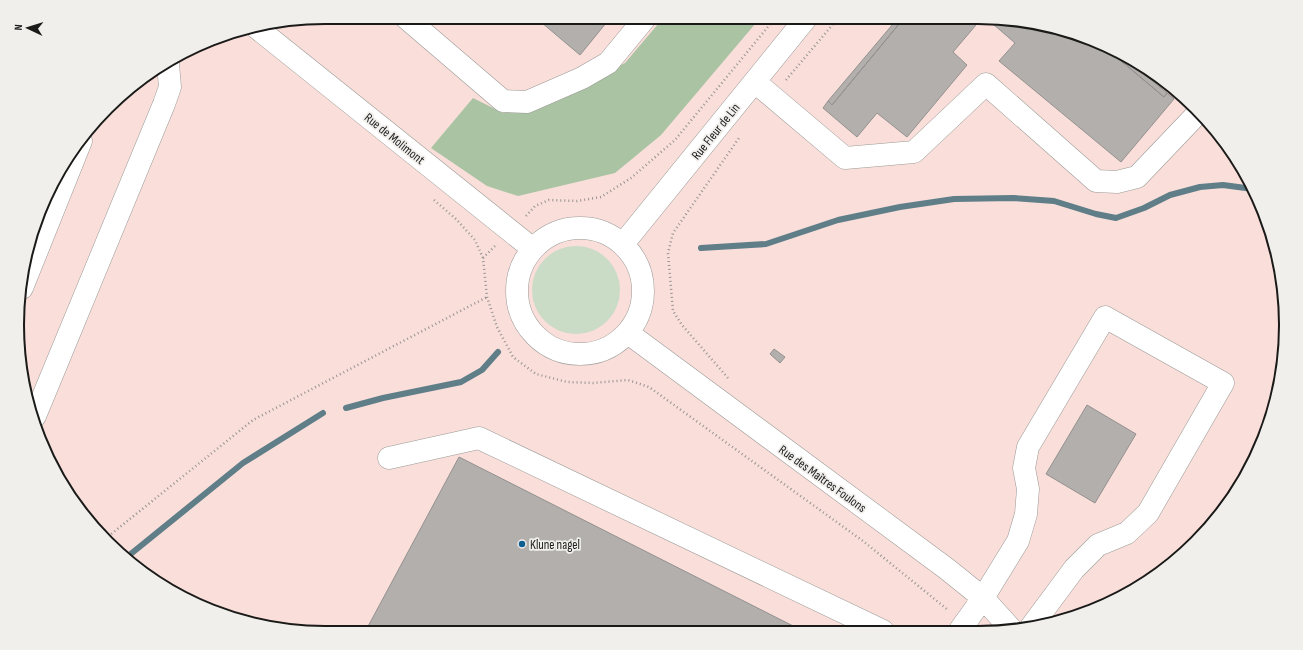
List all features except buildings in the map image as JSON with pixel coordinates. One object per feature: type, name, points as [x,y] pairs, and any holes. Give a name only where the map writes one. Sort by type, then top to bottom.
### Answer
[{"type":"street","points":[[412,24],[503,101],[527,102],[582,78],[608,63],[640,24]]},
{"type":"street","name":"Rue Fleur de Lin","points":[[623,244],[802,24]]},
{"type":"street","name":"Rue de Molimont","points":[[261,31],[533,249]]},
{"type":"street","points":[[37,412],[164,104],[170,87],[168,68]]},
{"type":"street","points":[[754,82],[845,158],[914,152],[986,84],[1096,181],[1117,182],[1137,177],[1195,116]]},
{"type":"street","points":[[30,269],[73,161]]},
{"type":"street","points":[[574,228],[587,228],[606,233],[623,244],[635,259],[642,277],[643,297],[639,316],[628,333],[611,347],[590,354],[568,353],[547,345],[530,330],[520,311],[517,289],[522,268],[533,249],[548,236],[574,228]]},
{"type":"street","points":[[963,626],[983,598],[1018,541],[1026,514],[1028,489],[1024,468],[1028,447],[1105,317],[1223,383],[1148,513],[1127,533],[1098,546],[1074,569],[1037,620]]},
{"type":"street","name":"Rue des Maîtres Foulons","points":[[628,333],[941,564],[983,598],[1007,624]]},
{"type":"street","points":[[389,458],[479,438],[873,626]]},
{"type":"path","points":[[770,24],[675,140],[631,178],[601,197],[577,201],[549,200],[535,206],[483,258],[487,297],[497,327],[514,357],[536,374],[567,382],[593,383],[628,380],[649,387],[863,541],[961,626]]},
{"type":"path","points":[[772,97],[834,24]]},
{"type":"path","points":[[732,382],[687,331],[673,311],[668,254],[673,233],[739,137]]},
{"type":"path","points":[[110,535],[252,420],[487,297]]},
{"type":"shaded area","points":[[978,24],[1017,27],[1056,34],[1111,55],[1128,64],[1161,86],[1191,112],[1217,142],[1239,175],[1263,228],[1269,247],[1276,286],[1279,325],[1278,345],[1269,403],[1248,458],[1239,476],[1217,508],[1191,538],[1161,564],[1128,586],[1093,603],[1056,616],[1017,623],[978,626],[325,626],[286,623],[247,616],[192,595],[174,586],[142,564],[112,538],[86,508],[64,476],[55,458],[34,403],[27,364],[24,325],[30,266],[40,228],[64,174],[86,142],[112,112],[142,86],[174,64],[192,55],[247,34],[305,25]]},
{"type":"green space","points":[[658,24],[755,24],[661,135],[615,173],[518,196],[487,186],[431,148],[473,98],[503,113],[543,105],[625,63]]},
{"type":"green space","points":[[576,246],[593,249],[607,259],[617,273],[620,290],[617,307],[607,321],[593,331],[576,334],[559,331],[545,321],[535,307],[532,290],[535,273],[545,259],[559,249]]},
{"type":"waterway","points":[[701,248],[766,244],[838,220],[900,207],[954,199],[1013,198],[1054,201],[1096,214],[1116,218],[1144,208],[1170,195],[1200,187],[1223,185],[1246,188]]},
{"type":"waterway","points":[[346,408],[383,398],[461,382],[482,370],[498,352]]},
{"type":"waterway","points":[[131,554],[243,463],[323,413]]},
{"type":"place","name":"Klune nagel","points":[[522,544]]}]
